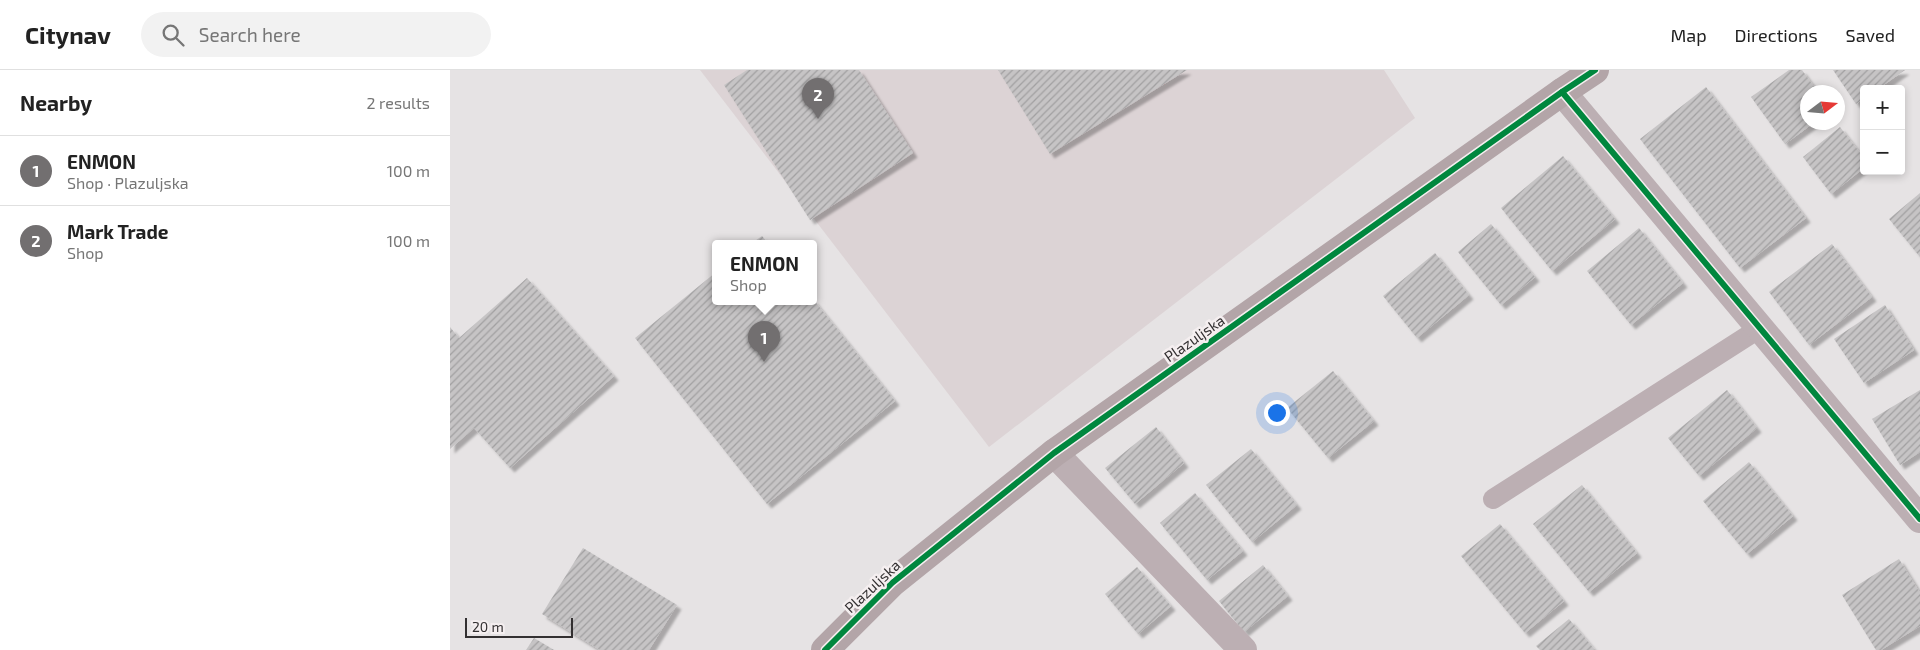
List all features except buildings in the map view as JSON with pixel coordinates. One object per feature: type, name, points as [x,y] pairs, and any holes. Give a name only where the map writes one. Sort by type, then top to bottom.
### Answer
[{"type":"main road","name":"Plazuljska","points":[[825,650],[892,583],[1054,453],[1562,92],[1596,70]]},
{"type":"street","points":[[1562,92],[1920,519]]},
{"type":"street","points":[[1054,453],[1243,650]]},
{"type":"lane","points":[[1493,499],[1760,328]]},
{"type":"shaded area","points":[[700,70],[1384,70],[1415,118],[989,447]]},
{"type":"cycle path","points":[[825,650],[892,583],[1054,453],[1595,70]]},
{"type":"cycle path","points":[[1562,92],[1920,519]]},
{"type":"place","name":"Mark Trade","points":[[818,119]]},
{"type":"place","name":"ENMON","points":[[764,362]]}]
